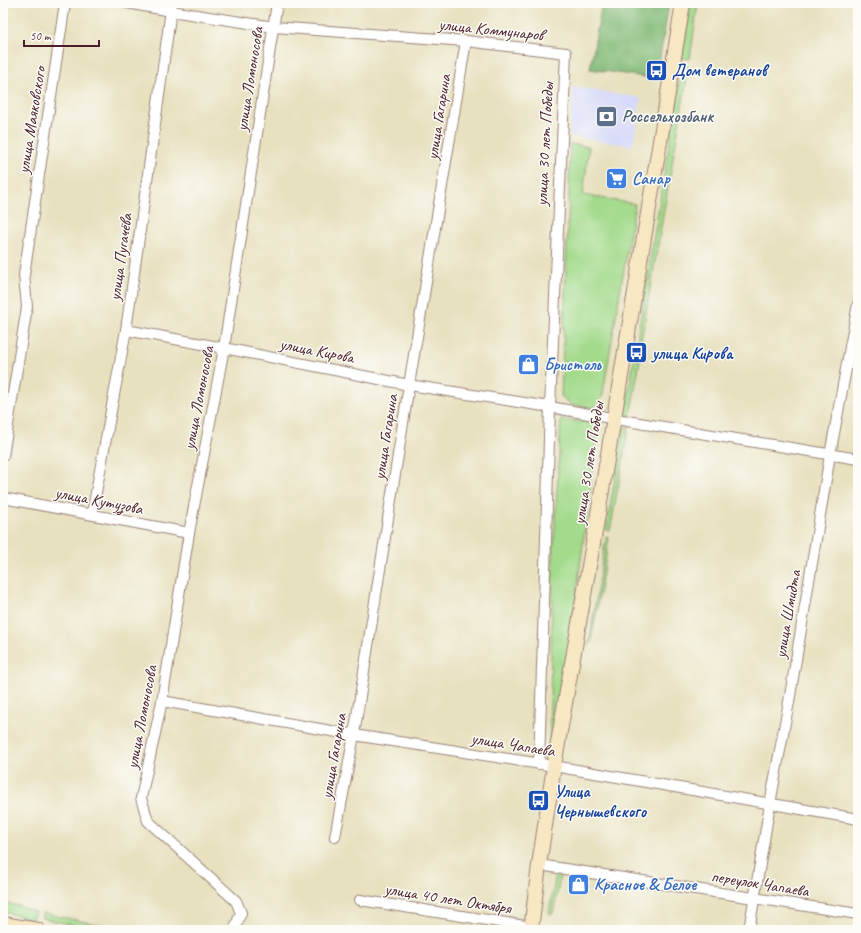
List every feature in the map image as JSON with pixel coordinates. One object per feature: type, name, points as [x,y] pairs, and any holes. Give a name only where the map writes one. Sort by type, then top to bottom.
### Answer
[{"type":"street","name":"улица Маяковского","points":[[3,456],[27,307],[24,275],[65,3]]},
{"type":"street","name":"улица Коммунаров","points":[[127,3],[171,7],[274,27],[466,41],[566,53]]},
{"type":"street","name":"улица Ломоносова","points":[[234,930],[241,913],[236,901],[148,821],[141,798],[162,701],[189,533],[224,348],[277,3]]},
{"type":"street","name":"улица 30 лет Победы","points":[[531,928],[554,766],[594,540],[683,3]]},
{"type":"street","name":"улица Пугачёва","points":[[92,514],[126,330],[171,7]]},
{"type":"street","name":"улица Гагарина","points":[[335,837],[354,735],[409,385],[466,41]]},
{"type":"street","name":"улица 30 лет Победы","points":[[539,764],[550,408],[566,53]]},
{"type":"street","name":"улица Шмидта","points":[[749,930],[830,455],[858,304]]},
{"type":"street","name":"улица Кирова","points":[[126,330],[409,385],[858,459]]},
{"type":"street","name":"улица Кутузова","points":[[3,498],[189,533]]},
{"type":"street","name":"улица Чапаева","points":[[162,701],[354,735],[554,766],[858,819]]},
{"type":"street","name":"переулок Чапаева","points":[[539,865],[858,914]]},
{"type":"street","name":"улица 40 лет Октября","points":[[360,900],[531,928]]},
{"type":"street","points":[[3,924],[38,930]]},
{"type":"shaded area","points":[[573,87],[641,98],[633,146],[569,136]]},
{"type":"green space","points":[[602,3],[669,3],[659,64],[655,65],[652,78],[590,69]]},
{"type":"green space","points":[[691,3],[698,3],[690,59],[682,58]]},
{"type":"green space","points":[[682,66],[689,67],[640,347],[636,346]]},
{"type":"green space","points":[[570,144],[589,147],[583,195],[635,204],[602,399],[593,408],[571,405],[561,396]]},
{"type":"green space","points":[[634,359],[640,360],[630,417],[625,416]]},
{"type":"green space","points":[[561,420],[591,422],[598,427],[570,645],[549,756],[553,558]]},
{"type":"green space","points":[[624,427],[629,427],[610,531],[606,530]]},
{"type":"green space","points":[[606,537],[609,538],[591,642],[588,648]]},
{"type":"green space","points":[[558,872],[560,875],[558,889],[553,913],[550,914],[556,874]]},
{"type":"green space","points":[[3,903],[16,905],[35,912],[32,919],[3,912]]},
{"type":"green space","points":[[42,913],[126,930],[96,930],[42,918]]},
{"type":"place","name":"Дом ветеранов","points":[[657,70]]},
{"type":"place","name":"Россельхозбанк","points":[[607,116]]},
{"type":"place","name":"Санар","points":[[617,178]]},
{"type":"place","name":"улица Кирова","points":[[636,353]]},
{"type":"place","name":"Бристоль","points":[[529,364]]},
{"type":"place","name":"Улица Чернышевского","points":[[538,801]]},
{"type":"place","name":"Красное & Белое","points":[[578,884]]}]
